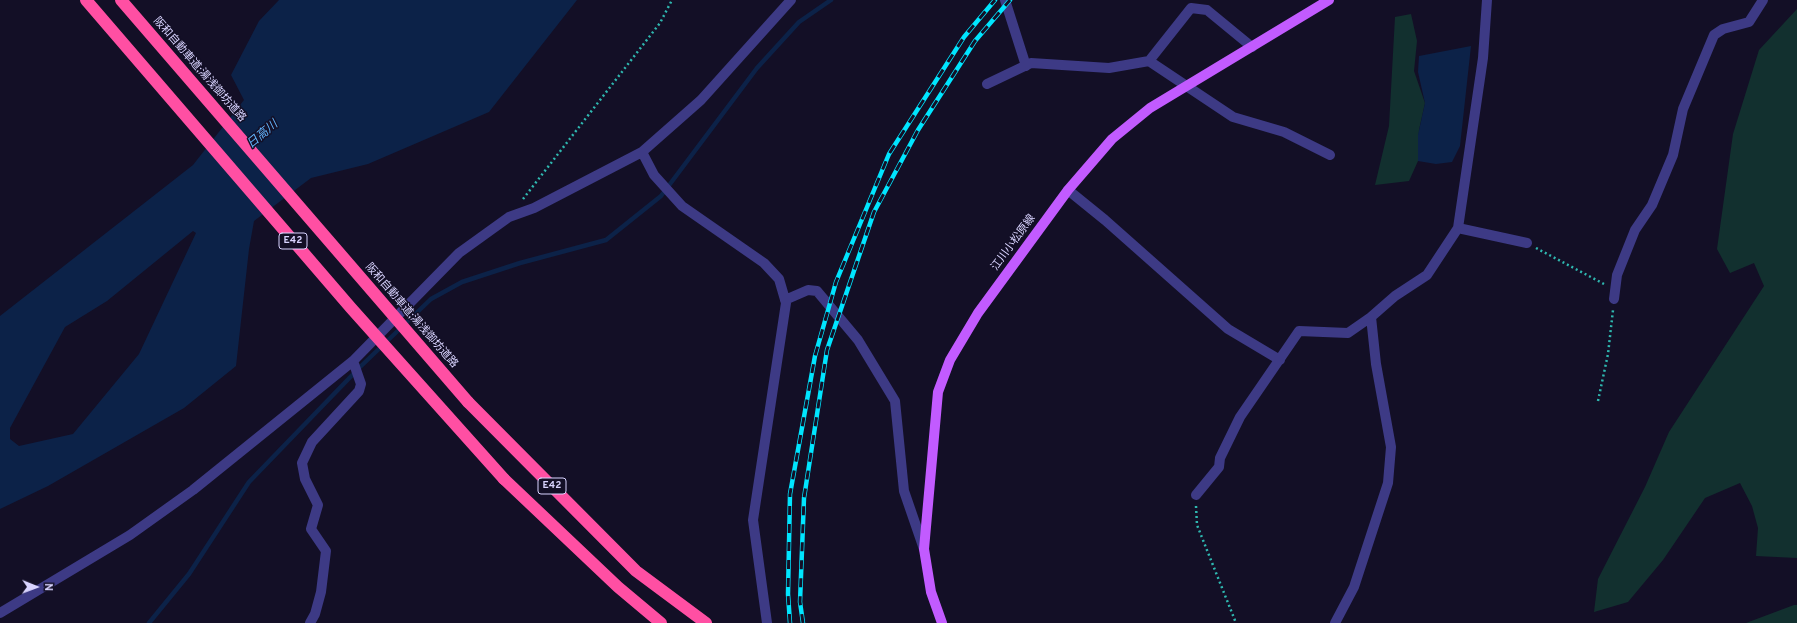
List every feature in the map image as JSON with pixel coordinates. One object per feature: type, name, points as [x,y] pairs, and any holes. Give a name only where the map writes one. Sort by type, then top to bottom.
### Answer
[{"type":"highway","name":"E42","points":[[86,0],[351,308],[504,479],[618,587],[662,623]]},
{"type":"highway","name":"阪和自動車道;湯浅御坊道路","points":[[121,0],[468,402],[636,571],[706,623]]},
{"type":"main road","name":"江川小松原線","points":[[942,623],[931,592],[924,550],[938,392],[950,360],[978,313],[1068,190],[1112,140],[1150,108],[1329,0]]},
{"type":"street","points":[[0,612],[130,535],[193,490],[353,361],[459,253],[509,217],[534,208],[642,152],[701,100],[791,0]]},
{"type":"street","points":[[1005,0],[1026,66]]},
{"type":"street","points":[[1196,495],[1219,467],[1220,458],[1240,417],[1299,331],[1348,333],[1371,317],[1395,296],[1427,275],[1458,228],[1483,58],[1487,0]]},
{"type":"street","points":[[1614,295],[1617,275],[1635,230],[1652,205],[1673,155],[1683,109],[1714,35],[1723,29],[1750,22],[1763,0]]},
{"type":"street","points":[[987,84],[1031,63],[1109,68],[1149,61],[1192,8],[1207,10],[1252,47]]},
{"type":"street","points":[[1149,61],[1233,117],[1284,132],[1330,155]]},
{"type":"street","points":[[642,152],[654,175],[682,206],[764,263],[779,279],[786,303],[753,520],[767,623]]},
{"type":"street","points":[[1068,190],[1105,220],[1228,329],[1280,360]]},
{"type":"street","points":[[1458,228],[1527,242]]},
{"type":"street","points":[[785,300],[808,290],[817,291],[858,340],[895,401],[904,491],[924,550]]},
{"type":"street","points":[[1335,623],[1354,587],[1388,483],[1391,447],[1376,364],[1371,317]]},
{"type":"street","points":[[310,623],[315,614],[321,592],[326,551],[311,529],[318,505],[305,479],[302,463],[312,442],[359,391],[360,384],[353,361]]},
{"type":"path","points":[[509,217],[660,23],[672,0]]},
{"type":"path","points":[[1527,242],[1614,295],[1608,354],[1598,401]]},
{"type":"path","points":[[1196,495],[1197,525],[1236,623]]},
{"type":"green space","points":[[1797,9],[1797,558],[1756,556],[1758,528],[1752,506],[1740,483],[1705,498],[1663,560],[1628,602],[1594,612],[1598,579],[1645,487],[1669,432],[1764,286],[1754,263],[1730,273],[1717,249],[1733,134],[1759,50]]},
{"type":"green space","points":[[1411,14],[1417,41],[1414,71],[1425,103],[1419,130],[1418,161],[1409,181],[1375,185],[1389,126],[1395,17]]},
{"type":"green space","points":[[1797,605],[1797,623],[1746,623]]},
{"type":"water","name":"日高川","points":[[279,0],[577,0],[489,112],[368,164],[311,178],[254,221],[249,249],[236,366],[184,408],[48,486],[0,509],[0,316],[193,165],[244,100],[231,75],[259,21]],"holes":[[[193,231],[196,233],[139,354],[73,434],[19,446],[10,439],[10,428],[65,327],[107,301]]]},
{"type":"water","points":[[1471,46],[1460,146],[1452,162],[1436,164],[1418,161],[1418,135],[1425,103],[1418,72],[1419,56]]},
{"type":"waterway","points":[[149,623],[189,574],[249,482],[360,367],[431,299],[462,282],[520,263],[606,240],[661,196],[757,68],[799,22],[831,0]]},
{"type":"railway","points":[[790,623],[788,594],[790,494],[815,356],[836,282],[889,154],[964,37],[995,0]]},
{"type":"railway","points":[[803,623],[800,602],[804,498],[827,350],[874,212],[918,130],[975,41],[1010,0]]}]
